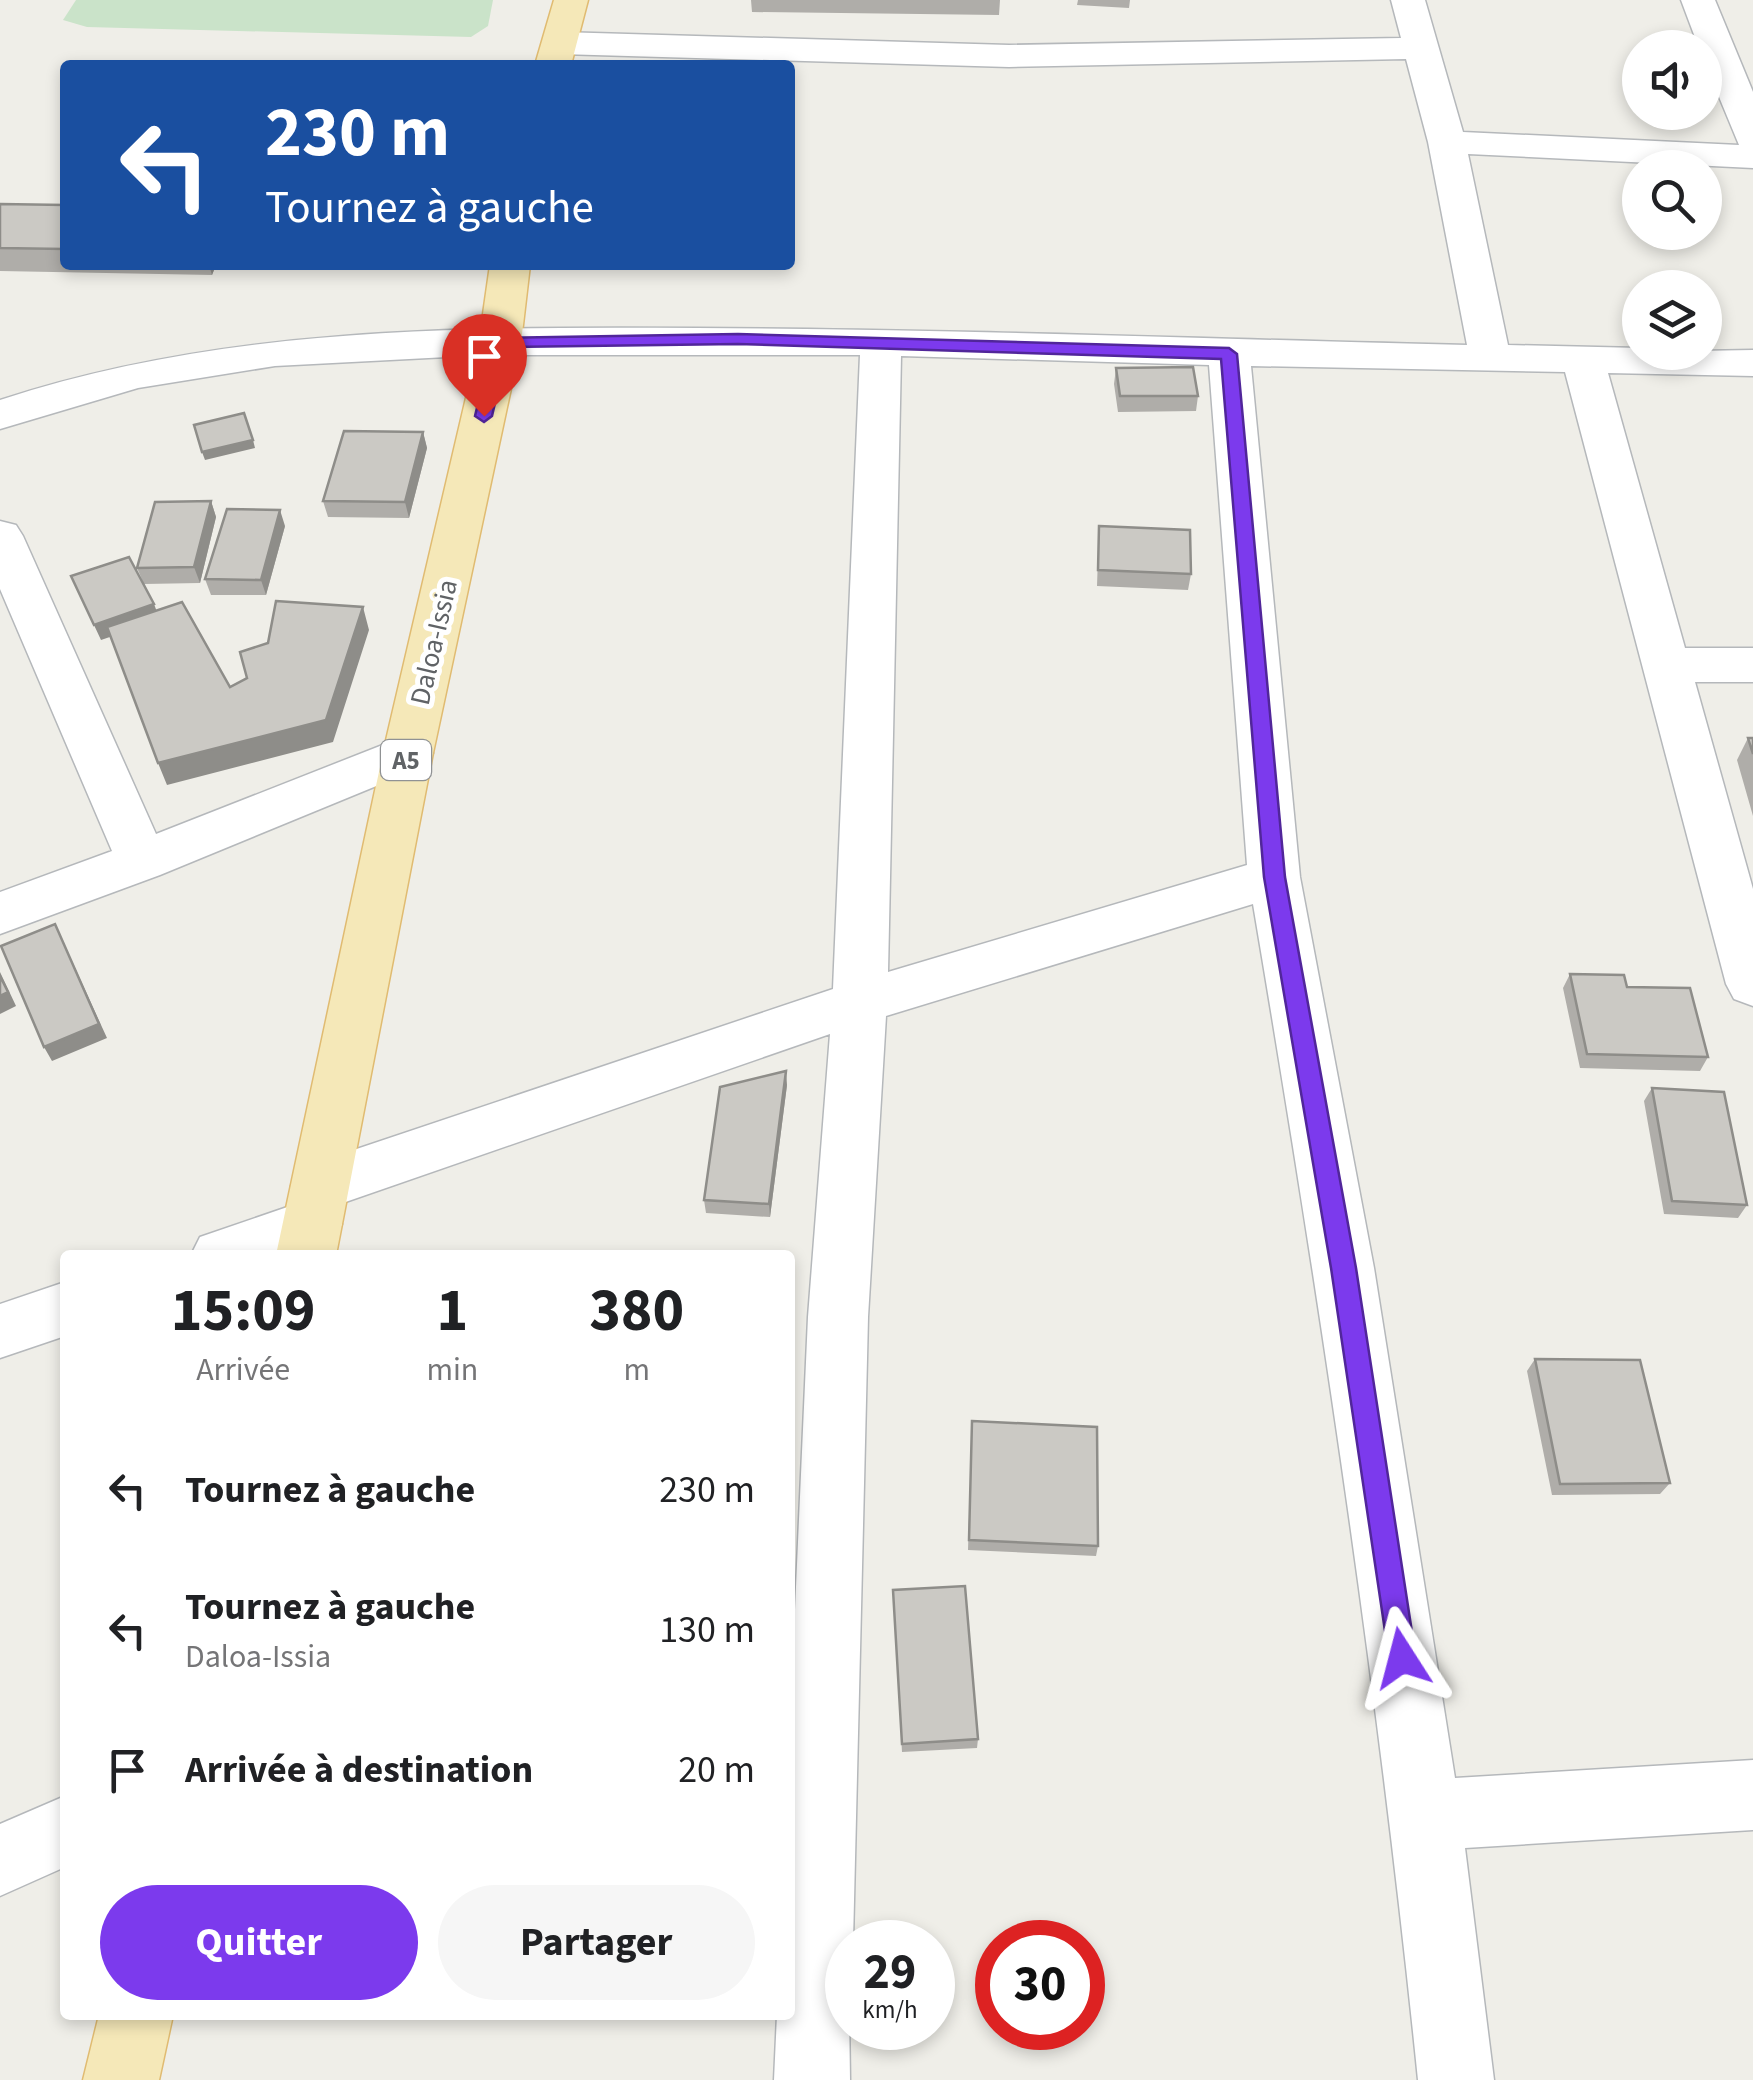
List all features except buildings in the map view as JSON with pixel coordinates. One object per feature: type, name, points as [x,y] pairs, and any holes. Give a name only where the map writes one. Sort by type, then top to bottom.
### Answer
[{"type":"main road","points":[[556,54],[571,0]]},
{"type":"main road","name":"Daloa-Issia","points":[[313,1221],[408,753],[500,342],[509,270]]},
{"type":"main road","points":[[121,2080],[135,2020]]},
{"type":"street","points":[[1408,0],[1446,142],[1490,358]]},
{"type":"street","points":[[1698,0],[1753,138]]},
{"type":"street","points":[[556,54],[1009,56],[1421,48]]},
{"type":"street","points":[[1446,142],[1753,157]]},
{"type":"street","points":[[812,2080],[838,1317],[860,1002],[881,342]]},
{"type":"street","points":[[0,415],[99,382],[192,362],[352,345],[881,342],[1229,354],[1753,363]]},
{"type":"street","points":[[1229,354],[1274,877],[1344,1268],[1426,1815],[1456,2080]]},
{"type":"street","points":[[1582,360],[1753,984]]},
{"type":"street","points":[[0,536],[142,861]]},
{"type":"street","points":[[1664,665],[1753,666]]},
{"type":"street","points":[[0,913],[142,861],[408,753]]},
{"type":"street","points":[[235,1250],[860,1002],[1274,877]]},
{"type":"street","points":[[0,1331],[60,1311]]},
{"type":"street","points":[[1426,1815],[1753,1795]]},
{"type":"street","points":[[0,1860],[60,1834]]},
{"type":"green space","points":[[76,0],[493,0],[488,26],[471,37],[87,27],[63,20]]},
{"type":"route","points":[[484,416],[500,342],[738,339],[1229,354],[1274,877],[1344,1268],[1402,1658]]}]
